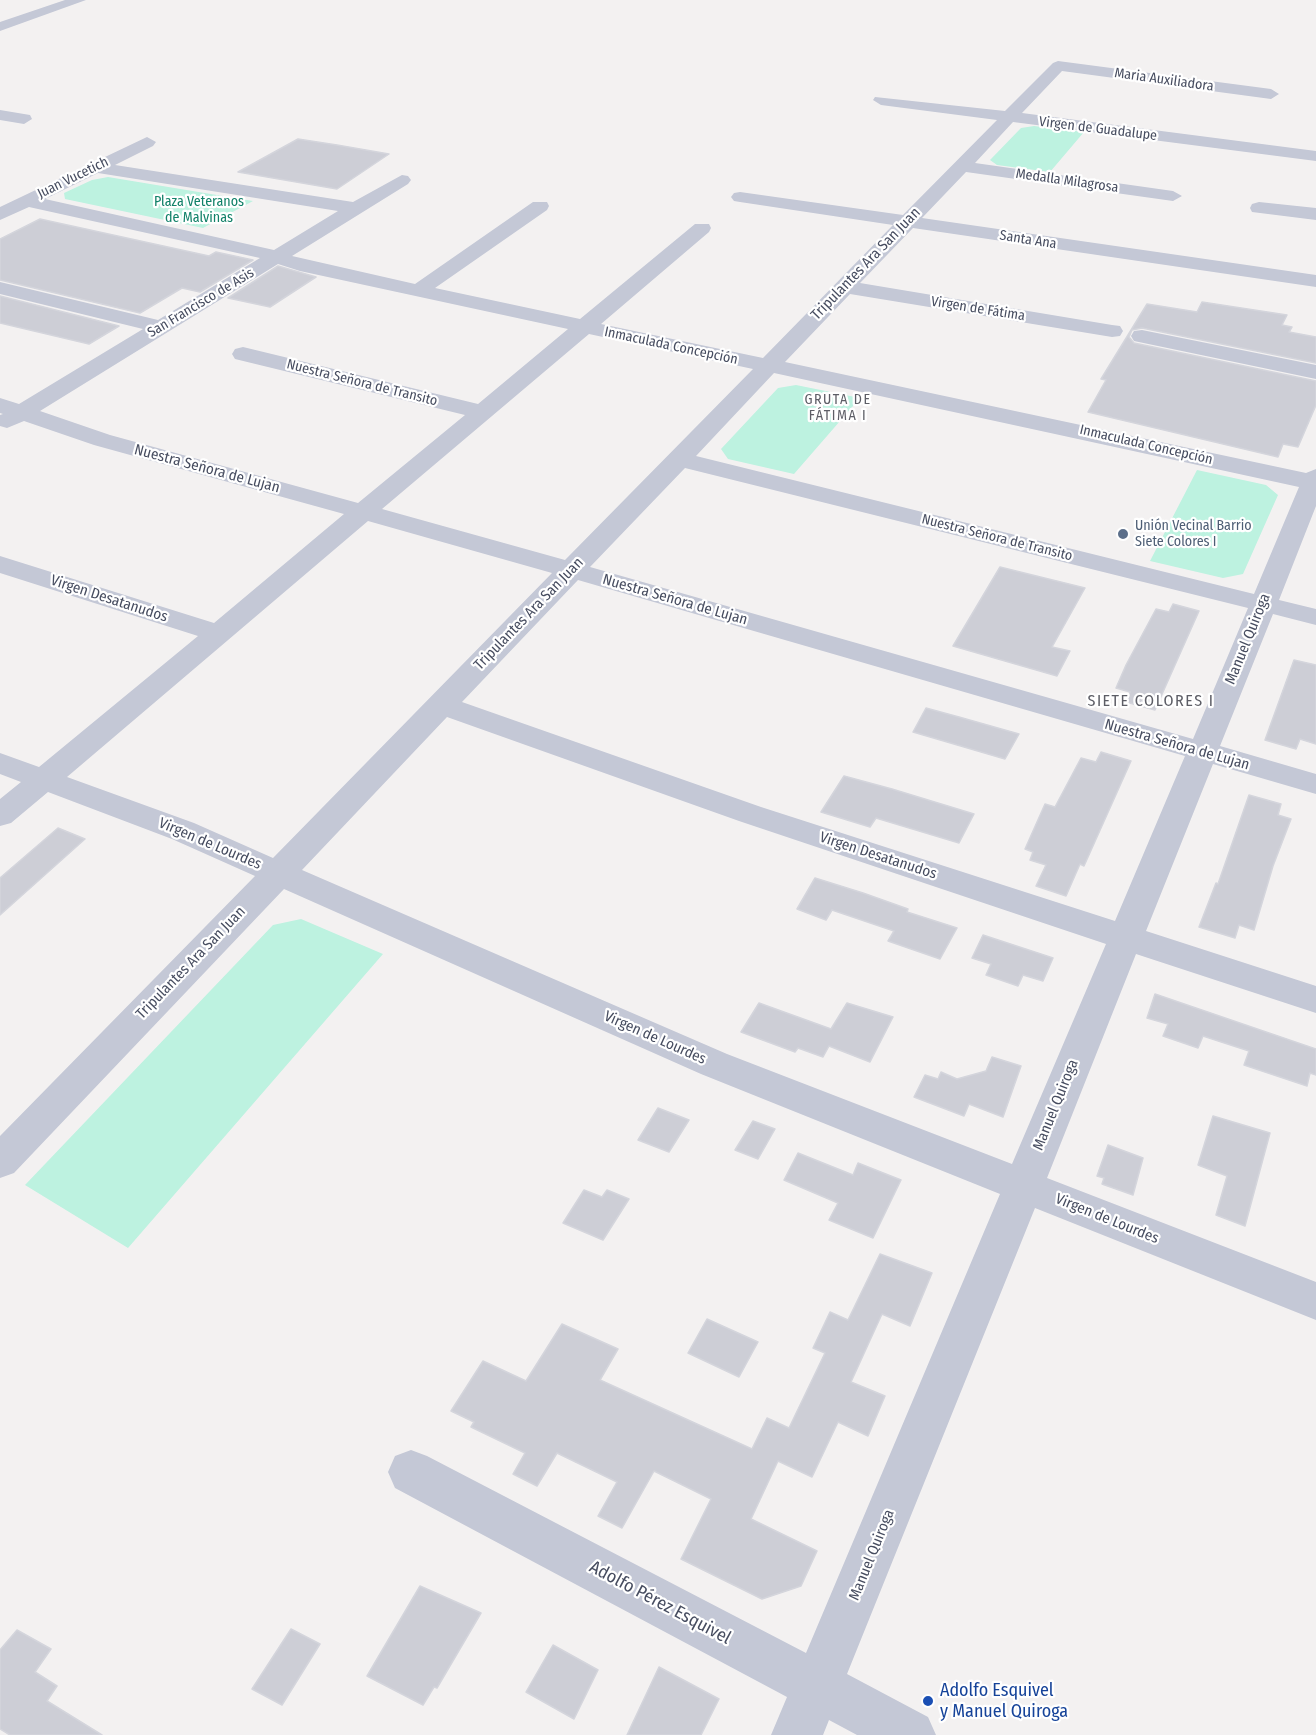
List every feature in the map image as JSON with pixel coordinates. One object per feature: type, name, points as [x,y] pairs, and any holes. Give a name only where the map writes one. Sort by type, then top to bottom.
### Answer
[{"type":"street","points":[[0,27],[79,0]]},
{"type":"street","points":[[23,4],[59,7]]},
{"type":"street","name":"Maria Auxiliadora","points":[[1058,66],[1271,94]]},
{"type":"street","name":"Tripulantes Ara San Juan","points":[[0,1162],[1058,66]]},
{"type":"street","name":"Virgen de Guadalupe","points":[[881,100],[1316,156]]},
{"type":"street","points":[[0,115],[24,119]]},
{"type":"street","name":"Juan Vucetich","points":[[0,214],[147,142]]},
{"type":"street","name":"Medalla Milagrosa","points":[[961,166],[1173,196]]},
{"type":"street","points":[[96,167],[356,208]]},
{"type":"street","name":"San Francisco de Asis","points":[[0,426],[10,409],[162,327],[402,180]]},
{"type":"street","name":"Santa Ana","points":[[740,197],[1316,281]]},
{"type":"street","name":"Inmaculada Concepción","points":[[27,201],[253,249],[300,265],[584,327],[1315,480]]},
{"type":"street","points":[[418,291],[540,206]]},
{"type":"street","points":[[1259,207],[1316,214]]},
{"type":"street","points":[[0,816],[702,228]]},
{"type":"street","name":"Virgen de Fátima","points":[[844,287],[1113,331]]},
{"type":"street","points":[[0,288],[162,327]]},
{"type":"street","points":[[1142,336],[1316,372]]},
{"type":"street","name":"Nuestra Señora de Transito","points":[[243,354],[482,412]]},
{"type":"street","name":"Nuestra Señora de Lujan","points":[[10,409],[102,440],[571,570],[1316,784]]},
{"type":"street","name":"Nuestra Señora de Transito","points":[[678,459],[1316,617]]},
{"type":"street","name":"Manuel Quiroga","points":[[797,1735],[1315,480]]},
{"type":"street","name":"Virgen Desatanudos","points":[[0,564],[218,633]]},
{"type":"street","name":"Virgen Desatanudos","points":[[441,705],[750,814],[1316,1000]]},
{"type":"street","name":"Virgen de Lourdes","points":[[0,763],[183,831],[714,1064],[1316,1301]]},
{"type":"street","name":"Adolfo Pérez Esquivel","points":[[411,1472],[909,1735]]},
{"type":"green space","points":[[1034,126],[1084,132],[1050,172],[997,165],[990,160],[1021,128]]},
{"type":"green space","name":"Plaza Veteranos de Malvinas","points":[[108,177],[253,201],[203,228],[65,199],[64,193],[92,180]]},
{"type":"green space","points":[[796,385],[860,398],[794,474],[728,459],[721,449],[778,388]]},
{"type":"green space","points":[[1197,470],[1266,485],[1278,495],[1243,574],[1223,578],[1150,561]]},
{"type":"green space","points":[[301,919],[383,954],[128,1248],[25,1185],[273,925]]},
{"type":"building","points":[[298,139],[389,154],[337,189],[238,172]]},
{"type":"building","points":[[40,219],[209,256],[216,252],[253,260],[200,292],[182,288],[140,313],[0,280],[0,239]]},
{"type":"building","points":[[278,266],[316,277],[270,307],[228,298]]},
{"type":"building","points":[[0,296],[119,326],[89,344],[0,323]]},
{"type":"building","points":[[1202,302],[1287,315],[1282,325],[1292,327],[1289,332],[1316,337],[1316,363],[1142,328],[1132,330],[1129,337],[1134,343],[1316,381],[1316,405],[1298,447],[1283,444],[1278,457],[1088,412],[1106,380],[1101,379],[1147,304],[1197,312]]},
{"type":"building","points":[[1000,567],[1085,588],[1052,647],[1070,651],[1057,676],[953,646]]},
{"type":"building","points":[[1173,604],[1199,611],[1155,710],[1126,702],[1130,692],[1116,688],[1126,665],[1156,609],[1169,612]]},
{"type":"building","points":[[1294,660],[1316,665],[1316,744],[1300,739],[1296,749],[1265,740]]},
{"type":"building","points":[[926,708],[1019,734],[1005,759],[913,732]]},
{"type":"building","points":[[1101,752],[1131,761],[1084,866],[1080,864],[1066,896],[1036,886],[1046,865],[1030,860],[1033,852],[1025,849],[1045,804],[1055,807],[1081,758],[1096,762]]},
{"type":"building","points":[[844,776],[974,814],[959,843],[876,818],[870,827],[821,812]]},
{"type":"building","points":[[1249,795],[1281,804],[1278,815],[1291,819],[1273,866],[1254,930],[1239,925],[1235,938],[1199,927],[1216,883],[1218,884]]},
{"type":"building","points":[[58,828],[85,839],[0,915],[0,878]]},
{"type":"building","points":[[815,878],[957,928],[940,959],[888,941],[894,931],[832,910],[826,920],[797,909]]},
{"type":"building","points":[[983,935],[1053,958],[1043,981],[1023,975],[1018,986],[986,975],[991,964],[972,958]]},
{"type":"building","points":[[1155,994],[1316,1049],[1316,1075],[1310,1073],[1307,1086],[1244,1065],[1249,1051],[1203,1036],[1198,1048],[1163,1036],[1168,1024],[1147,1018]]},
{"type":"building","points":[[759,1003],[831,1029],[847,1003],[893,1017],[870,1062],[829,1046],[823,1057],[798,1048],[795,1052],[741,1032]]},
{"type":"building","points":[[992,1057],[1021,1066],[1003,1117],[969,1104],[964,1116],[914,1097],[925,1075],[938,1079],[941,1072],[957,1079],[986,1071]]},
{"type":"building","points":[[658,1108],[689,1120],[669,1152],[638,1140]]},
{"type":"building","points":[[1213,1116],[1270,1133],[1245,1226],[1216,1215],[1227,1176],[1198,1165]]},
{"type":"building","points":[[753,1121],[775,1129],[758,1159],[735,1150]]},
{"type":"building","points":[[1108,1145],[1143,1158],[1133,1195],[1102,1184],[1104,1178],[1097,1176]]},
{"type":"building","points":[[798,1153],[853,1175],[858,1163],[901,1180],[873,1238],[829,1220],[838,1203],[784,1180]]},
{"type":"building","points":[[584,1190],[602,1197],[607,1190],[629,1199],[603,1240],[563,1223]]},
{"type":"building","points":[[880,1254],[932,1273],[910,1326],[882,1314],[851,1382],[885,1396],[868,1436],[838,1422],[812,1477],[778,1461],[751,1519],[817,1551],[801,1586],[762,1599],[681,1559],[711,1499],[654,1471],[622,1528],[598,1516],[617,1482],[557,1453],[537,1486],[513,1474],[525,1453],[471,1427],[474,1422],[451,1411],[483,1361],[526,1381],[562,1324],[618,1349],[600,1380],[752,1449],[767,1418],[789,1428],[825,1353],[813,1348],[830,1312],[848,1320]]},
{"type":"building","points":[[707,1319],[758,1342],[739,1377],[688,1353]]},
{"type":"building","points":[[420,1586],[481,1613],[437,1688],[434,1687],[423,1705],[367,1676]]},
{"type":"building","points":[[291,1629],[320,1644],[282,1705],[252,1689]]},
{"type":"building","points":[[17,1630],[51,1649],[35,1672],[57,1686],[47,1701],[102,1735],[10,1735],[0,1729],[0,1650]]},
{"type":"building","points":[[553,1645],[598,1670],[574,1719],[526,1692]]},
{"type":"building","points":[[659,1667],[719,1699],[701,1735],[627,1735]]},
{"type":"place","name":"Unión Vecinal Barrio Siete Colores I","points":[[1123,534]]},
{"type":"place","name":"Adolfo Esquivel y Manuel Quiroga","points":[[928,1701]]},
{"type":"district","name":"GRUTA DE FÁTIMA I","points":[[838,408]]},
{"type":"district","name":"SIETE COLORES I","points":[[1151,702]]}]
